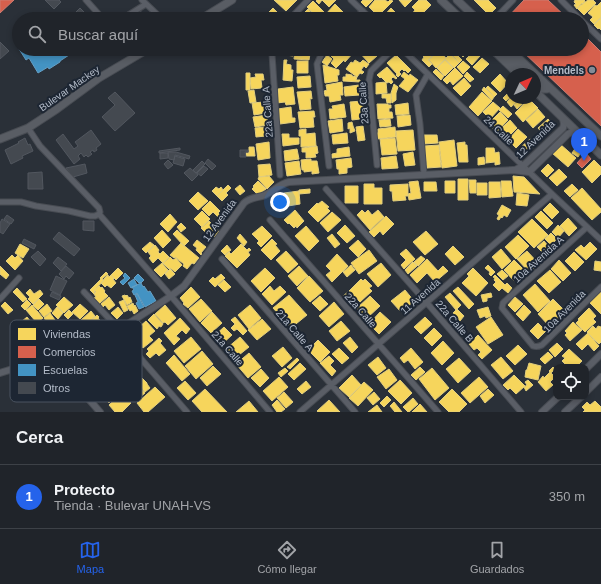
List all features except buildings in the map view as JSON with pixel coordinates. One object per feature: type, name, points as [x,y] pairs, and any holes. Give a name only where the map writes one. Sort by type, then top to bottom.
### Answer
[{"type":"main road","points":[[212,12],[232,0]]},
{"type":"main road","points":[[441,0],[453,12]]},
{"type":"main road","points":[[457,0],[470,12]]},
{"type":"main road","name":"Bulevar Mackey","points":[[0,139],[28,128],[99,78],[135,56]]},
{"type":"main road","points":[[499,56],[512,68]]},
{"type":"main road","points":[[505,56],[510,58],[520,68]]},
{"type":"main road","points":[[516,56],[601,136]]},
{"type":"main road","points":[[541,87],[547,89],[549,87]]},
{"type":"main road","points":[[541,97],[601,155]]},
{"type":"street","points":[[86,0],[97,12]]},
{"type":"street","points":[[297,12],[308,0]]},
{"type":"street","points":[[351,0],[363,11]]},
{"type":"street","points":[[502,12],[513,0]]},
{"type":"street","points":[[561,0],[573,12]]},
{"type":"street","points":[[131,12],[144,2],[155,12]]},
{"type":"street","points":[[589,28],[601,39]]},
{"type":"street","name":"22a Calle A","points":[[272,56],[280,174]]},
{"type":"street","points":[[321,56],[317,64],[329,166]]},
{"type":"street","name":"23a Calle","points":[[377,165],[369,80],[371,70],[386,56]]},
{"type":"street","name":"24 Calle","points":[[409,56],[601,240]]},
{"type":"street","points":[[424,174],[416,95],[428,74]]},
{"type":"street","name":"12 Avenida","points":[[513,170],[523,166],[562,128],[564,124],[563,119]]},
{"type":"street","name":"21a Calle","points":[[28,128],[40,146],[99,208],[99,214],[270,412]]},
{"type":"street","name":"12 Avenida","points":[[134,320],[184,286],[244,203],[250,198],[267,194],[284,183],[513,170],[529,172],[568,134],[577,132]]},
{"type":"street","name":"22a Calle B","points":[[326,189],[427,302],[521,412]]},
{"type":"street","name":"11 Avenida","points":[[300,412],[552,194]]},
{"type":"street","points":[[0,202],[21,202],[90,216],[99,214]]},
{"type":"street","name":"22a Calle","points":[[270,220],[438,412]]},
{"type":"street","name":"10a Avenida A","points":[[539,347],[536,347],[530,342],[503,311],[502,305],[587,227]]},
{"type":"street","name":"21a Calle A","points":[[222,259],[355,412]]},
{"type":"street","points":[[0,299],[19,278]]},
{"type":"street","name":"10a Avenida","points":[[539,347],[601,287]]},
{"type":"street","points":[[84,292],[109,320]]},
{"type":"street","points":[[589,366],[601,354]]},
{"type":"street","points":[[142,359],[187,412]]},
{"type":"street","name":"12 Avenida","points":[[0,373],[10,370]]},
{"type":"street","points":[[589,389],[601,377]]},
{"type":"street","points":[[542,412],[555,400]]},
{"type":"street","points":[[566,412],[577,400]]},
{"type":"street","points":[[91,402],[100,412]]},
{"type":"place","name":"Mendels","points":[[592,70]]},
{"type":"place","name":"Protecto","points":[[584,161]]}]
